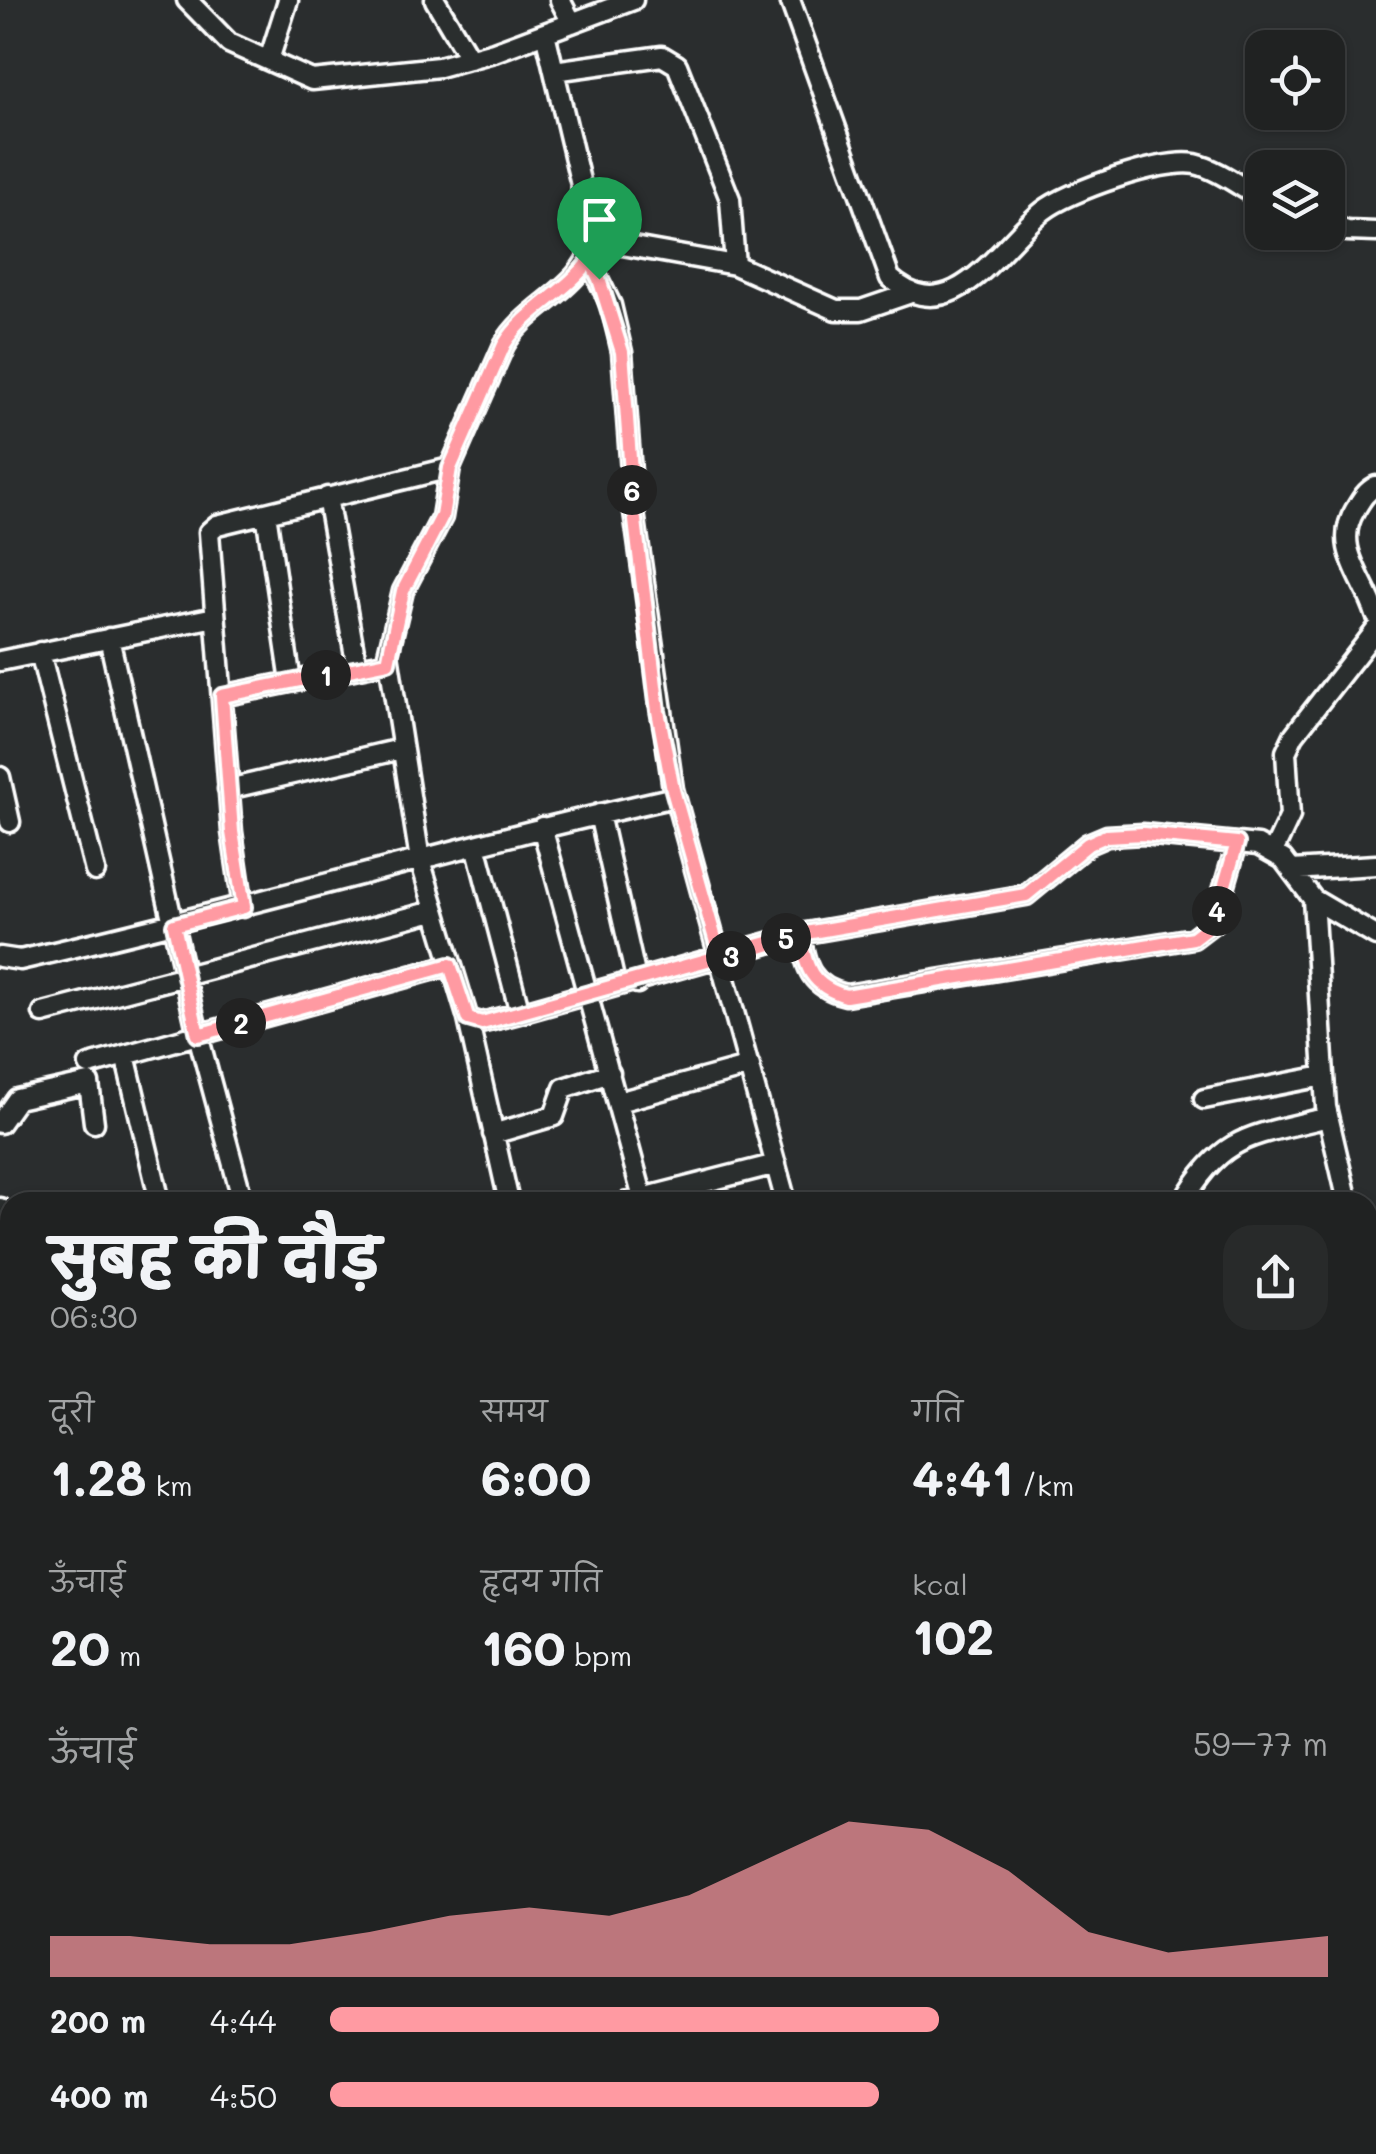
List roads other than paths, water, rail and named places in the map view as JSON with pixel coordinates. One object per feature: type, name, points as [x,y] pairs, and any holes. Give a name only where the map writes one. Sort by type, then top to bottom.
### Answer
[{"type":"street","points":[[187,0],[229,43],[312,80],[409,72],[470,59],[633,0]]},
{"type":"street","points":[[269,60],[288,0]]},
{"type":"street","points":[[435,0],[470,59]]},
{"type":"street","points":[[560,0],[572,23]]},
{"type":"street","points":[[790,0],[890,278],[908,294],[920,298],[948,294],[973,279],[1054,203],[1158,166],[1191,163],[1245,190]]},
{"type":"street","points":[[507,1192],[468,1019],[420,860],[388,662],[403,591],[442,516],[450,468],[513,329],[580,274],[590,260],[594,240],[546,33]]},
{"type":"street","points":[[554,71],[662,56],[677,64],[730,200],[735,266]]},
{"type":"street","points":[[1345,230],[1376,232]]},
{"type":"street","points":[[594,240],[735,266],[836,310],[861,310],[908,294]]},
{"type":"street","points":[[590,260],[611,306],[622,352],[634,512],[658,711],[675,797],[783,1192]]},
{"type":"street","points":[[244,907],[228,789],[210,532],[217,525],[450,468]]},
{"type":"street","points":[[1376,486],[1366,492],[1346,524],[1346,548],[1376,615]]},
{"type":"street","points":[[328,498],[357,668]]},
{"type":"street","points":[[266,513],[292,682]]},
{"type":"street","points":[[0,661],[215,617]]},
{"type":"street","points":[[1273,852],[1292,806],[1286,752],[1294,736],[1376,630]]},
{"type":"street","points":[[109,638],[198,1035],[240,1192]]},
{"type":"street","points":[[40,652],[95,871]]},
{"type":"street","points":[[222,696],[388,662]]},
{"type":"street","points":[[228,789],[401,749]]},
{"type":"street","points":[[0,777],[10,822]]},
{"type":"street","points":[[0,957],[20,960],[174,925],[542,827],[675,797]]},
{"type":"street","points":[[599,814],[637,982]]},
{"type":"street","points":[[542,827],[618,1102],[636,1192]]},
{"type":"street","points":[[468,1019],[482,1023],[520,1014],[721,960],[800,934],[1026,895],[1088,844],[1106,836],[1143,834],[1237,843],[1273,852],[1292,870],[1313,900],[1376,936]]},
{"type":"street","points":[[800,934],[805,967],[812,978],[826,990],[846,996],[1193,938],[1214,922],[1237,843]]},
{"type":"street","points":[[476,845],[520,1014]]},
{"type":"street","points":[[1292,870],[1376,865]]},
{"type":"street","points":[[1313,900],[1328,1117],[1346,1192]]},
{"type":"street","points":[[43,1013],[434,911]]},
{"type":"street","points":[[89,1065],[450,965]]},
{"type":"street","points":[[125,1055],[158,1192]]},
{"type":"street","points":[[618,1102],[750,1066]]},
{"type":"street","points":[[493,1134],[554,1116],[564,1088],[610,1073]]},
{"type":"street","points":[[1204,1098],[1324,1076]]},
{"type":"street","points":[[0,1123],[18,1099],[89,1083],[94,1123]]},
{"type":"street","points":[[1189,1192],[1200,1172],[1224,1148],[1328,1117]]},
{"type":"street","points":[[672,1192],[776,1164]]}]
